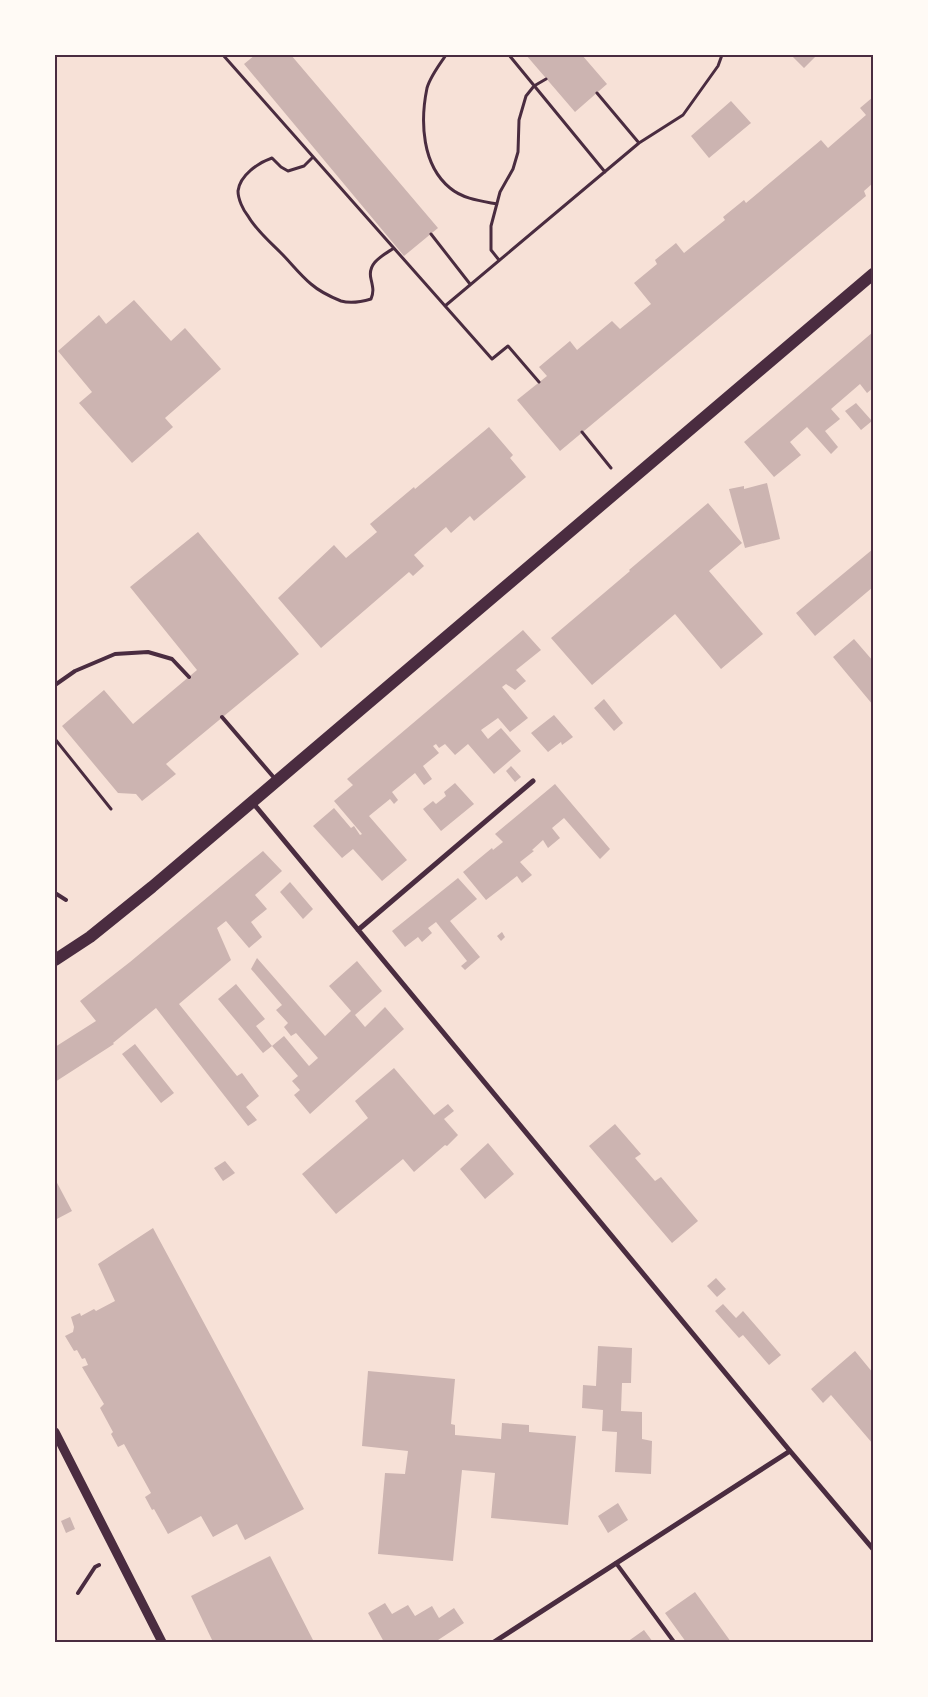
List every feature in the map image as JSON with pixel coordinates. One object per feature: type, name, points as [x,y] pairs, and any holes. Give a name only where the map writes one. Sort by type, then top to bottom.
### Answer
[{"type":"main road","points":[[55,960],[90,937],[152,887],[873,274]]},
{"type":"street","points":[[358,930],[533,781]]},
{"type":"street","points":[[252,802],[873,1549]]},
{"type":"street","points":[[55,1432],[162,1642]]},
{"type":"street","points":[[494,1642],[790,1451]]},
{"type":"lane","points":[[55,685],[75,671],[115,654],[148,652],[172,659],[189,677]]},
{"type":"lane","points":[[222,717],[277,781]]},
{"type":"lane","points":[[55,893],[66,900]]},
{"type":"lane","points":[[616,1563],[674,1642]]},
{"type":"lane","points":[[78,1593],[95,1567],[99,1565]]},
{"type":"path","points":[[223,55],[492,359],[508,346],[539,382]]},
{"type":"path","points":[[446,55],[428,87],[424,131],[426,150],[437,174],[452,190],[474,200],[497,204]]},
{"type":"path","points":[[509,55],[605,172]]},
{"type":"path","points":[[445,306],[639,143],[683,115],[718,66],[722,55]]},
{"type":"path","points":[[499,260],[492,250],[492,226],[500,192],[513,169],[518,152],[519,120],[526,96],[534,86],[546,79]]},
{"type":"path","points":[[597,93],[639,143]]},
{"type":"path","points":[[313,157],[304,166],[288,171],[272,158],[259,163],[240,183],[238,192],[240,200],[247,216],[258,229],[312,284],[326,294],[342,301],[358,303],[371,299],[374,289],[370,275],[371,268],[376,260],[394,248]]},
{"type":"path","points":[[431,234],[470,284]]},
{"type":"path","points":[[582,432],[625,486]]},
{"type":"path","points":[[55,738],[111,809]]},
{"type":"building","points":[[255,55],[291,55],[438,228],[404,256],[244,64]]},
{"type":"building","points":[[526,55],[582,55],[607,84],[575,112]]},
{"type":"building","points":[[791,55],[817,55],[804,68]]},
{"type":"building","points":[[873,97],[873,183],[864,191],[866,196],[560,451],[517,400],[547,376],[539,367],[570,341],[577,350],[612,321],[620,329],[651,304],[634,283],[657,264],[655,260],[676,243],[684,253],[725,220],[723,217],[744,200],[746,203],[821,140],[828,148],[866,115],[860,108]]},
{"type":"building","points":[[731,101],[751,123],[709,158],[691,136]]},
{"type":"building","points":[[134,300],[171,341],[185,328],[221,369],[165,418],[173,427],[132,463],[79,403],[92,392],[58,351],[99,315],[106,324]]},
{"type":"building","points":[[873,332],[873,388],[867,393],[860,384],[831,409],[840,419],[825,431],[838,447],[831,454],[807,427],[790,442],[801,455],[774,477],[744,442]]},
{"type":"building","points":[[856,403],[872,421],[861,430],[845,411]]},
{"type":"building","points":[[489,427],[513,455],[510,458],[526,477],[474,521],[470,516],[451,533],[446,527],[414,555],[424,566],[413,576],[409,572],[321,648],[278,598],[334,545],[346,558],[377,532],[370,524]]},
{"type":"building","points":[[767,483],[780,539],[745,548],[729,489],[744,486],[744,489]]},
{"type":"building","points":[[708,503],[742,543],[709,571],[763,634],[721,669],[675,614],[592,685],[551,638]]},
{"type":"building","points":[[198,532],[299,654],[166,764],[176,774],[142,801],[136,794],[118,793],[62,726],[104,690],[133,724],[197,670],[130,587]]},
{"type":"building","points":[[873,549],[873,587],[815,636],[796,613]]},
{"type":"building","points":[[523,630],[541,650],[516,670],[526,681],[515,690],[506,684],[502,687],[528,718],[510,732],[498,718],[481,730],[488,739],[501,728],[521,751],[494,774],[468,744],[455,755],[445,744],[439,748],[436,744],[433,746],[439,753],[423,766],[432,779],[424,785],[415,773],[392,792],[398,800],[394,804],[390,799],[369,816],[407,860],[382,881],[353,849],[342,858],[313,826],[334,808],[351,828],[354,826],[360,835],[362,834],[334,801],[353,785],[347,779]]},
{"type":"building","points":[[854,639],[873,661],[873,705],[833,657]]},
{"type":"building","points":[[604,699],[623,723],[614,731],[594,708]]},
{"type":"building","points":[[554,715],[573,737],[562,745],[561,742],[548,752],[531,733]]},
{"type":"building","points":[[511,766],[521,777],[515,782],[506,771]]},
{"type":"building","points":[[455,783],[474,804],[441,831],[423,809],[433,801],[436,804],[446,796],[444,792]]},
{"type":"building","points":[[555,784],[610,849],[600,859],[564,818],[552,828],[560,838],[548,848],[543,840],[532,850],[534,851],[520,862],[532,875],[522,883],[517,876],[486,900],[463,872],[492,848],[493,850],[503,842],[495,834]]},
{"type":"building","points":[[263,851],[282,871],[255,895],[267,909],[251,922],[262,937],[249,948],[226,921],[217,928],[231,960],[179,1004],[237,1076],[242,1073],[259,1096],[246,1107],[257,1120],[248,1126],[156,1008],[114,1044],[55,1082],[55,1047],[96,1021],[80,1001],[130,962]]},
{"type":"building","points":[[458,878],[477,899],[450,921],[480,957],[465,970],[461,966],[467,961],[436,922],[428,928],[432,933],[422,942],[418,937],[405,947],[392,931]]},
{"type":"building","points":[[290,882],[313,909],[303,919],[280,892]]},
{"type":"building","points":[[502,932],[505,937],[501,941],[497,936]]},
{"type":"building","points":[[257,958],[325,1036],[351,1011],[329,986],[357,961],[382,991],[355,1015],[365,1027],[385,1007],[404,1029],[310,1114],[294,1095],[300,1090],[292,1081],[298,1076],[272,1046],[284,1036],[309,1066],[318,1058],[296,1033],[291,1036],[284,1027],[288,1023],[276,1010],[282,1005],[251,969]]},
{"type":"building","points":[[236,984],[265,1019],[256,1026],[272,1046],[263,1053],[218,999]]},
{"type":"building","points":[[135,1044],[174,1093],[161,1103],[122,1054]]},
{"type":"building","points":[[394,1068],[434,1115],[448,1104],[454,1111],[444,1119],[458,1135],[414,1172],[403,1159],[336,1214],[302,1174],[368,1118],[355,1101]]},
{"type":"building","points":[[615,1124],[641,1154],[635,1158],[655,1181],[661,1177],[698,1221],[672,1243],[589,1146]]},
{"type":"building","points":[[488,1143],[514,1174],[485,1199],[460,1169]]},
{"type":"building","points":[[225,1161],[235,1173],[223,1181],[214,1168]]},
{"type":"building","points":[[55,1179],[72,1211],[55,1220]]},
{"type":"building","points":[[153,1228],[304,1509],[245,1540],[237,1524],[213,1537],[201,1516],[168,1534],[145,1497],[151,1493],[124,1444],[118,1447],[111,1434],[113,1432],[100,1408],[104,1404],[82,1367],[88,1365],[85,1358],[82,1359],[77,1350],[74,1351],[65,1336],[73,1332],[74,1327],[71,1317],[80,1313],[81,1316],[94,1309],[96,1311],[115,1301],[98,1264]]},
{"type":"building","points":[[716,1278],[726,1289],[717,1297],[707,1286]]},
{"type":"building","points":[[723,1304],[736,1318],[743,1311],[781,1355],[769,1365],[743,1335],[739,1338],[715,1311]]},
{"type":"building","points":[[598,1346],[632,1348],[631,1383],[622,1383],[621,1411],[642,1412],[642,1439],[652,1441],[651,1474],[615,1472],[617,1432],[602,1431],[603,1410],[582,1408],[583,1385],[596,1386]]},
{"type":"building","points":[[855,1351],[873,1373],[873,1444],[831,1395],[823,1403],[811,1389]]},
{"type":"building","points":[[368,1371],[455,1379],[451,1424],[455,1425],[455,1435],[501,1439],[502,1423],[529,1425],[529,1432],[576,1436],[568,1525],[491,1518],[495,1473],[462,1470],[453,1561],[378,1554],[385,1473],[405,1474],[408,1451],[362,1446]]},
{"type":"building","points":[[618,1503],[628,1520],[608,1533],[598,1516]]},
{"type":"building","points":[[70,1517],[75,1529],[66,1533],[61,1521]]},
{"type":"building","points":[[270,1556],[314,1642],[213,1642],[191,1596]]},
{"type":"building","points":[[695,1592],[731,1642],[686,1642],[665,1613]]},
{"type":"building","points":[[385,1603],[392,1614],[408,1605],[415,1616],[432,1606],[439,1618],[454,1608],[464,1623],[435,1642],[384,1642],[368,1613]]},
{"type":"building","points":[[644,1630],[653,1642],[627,1642]]}]
